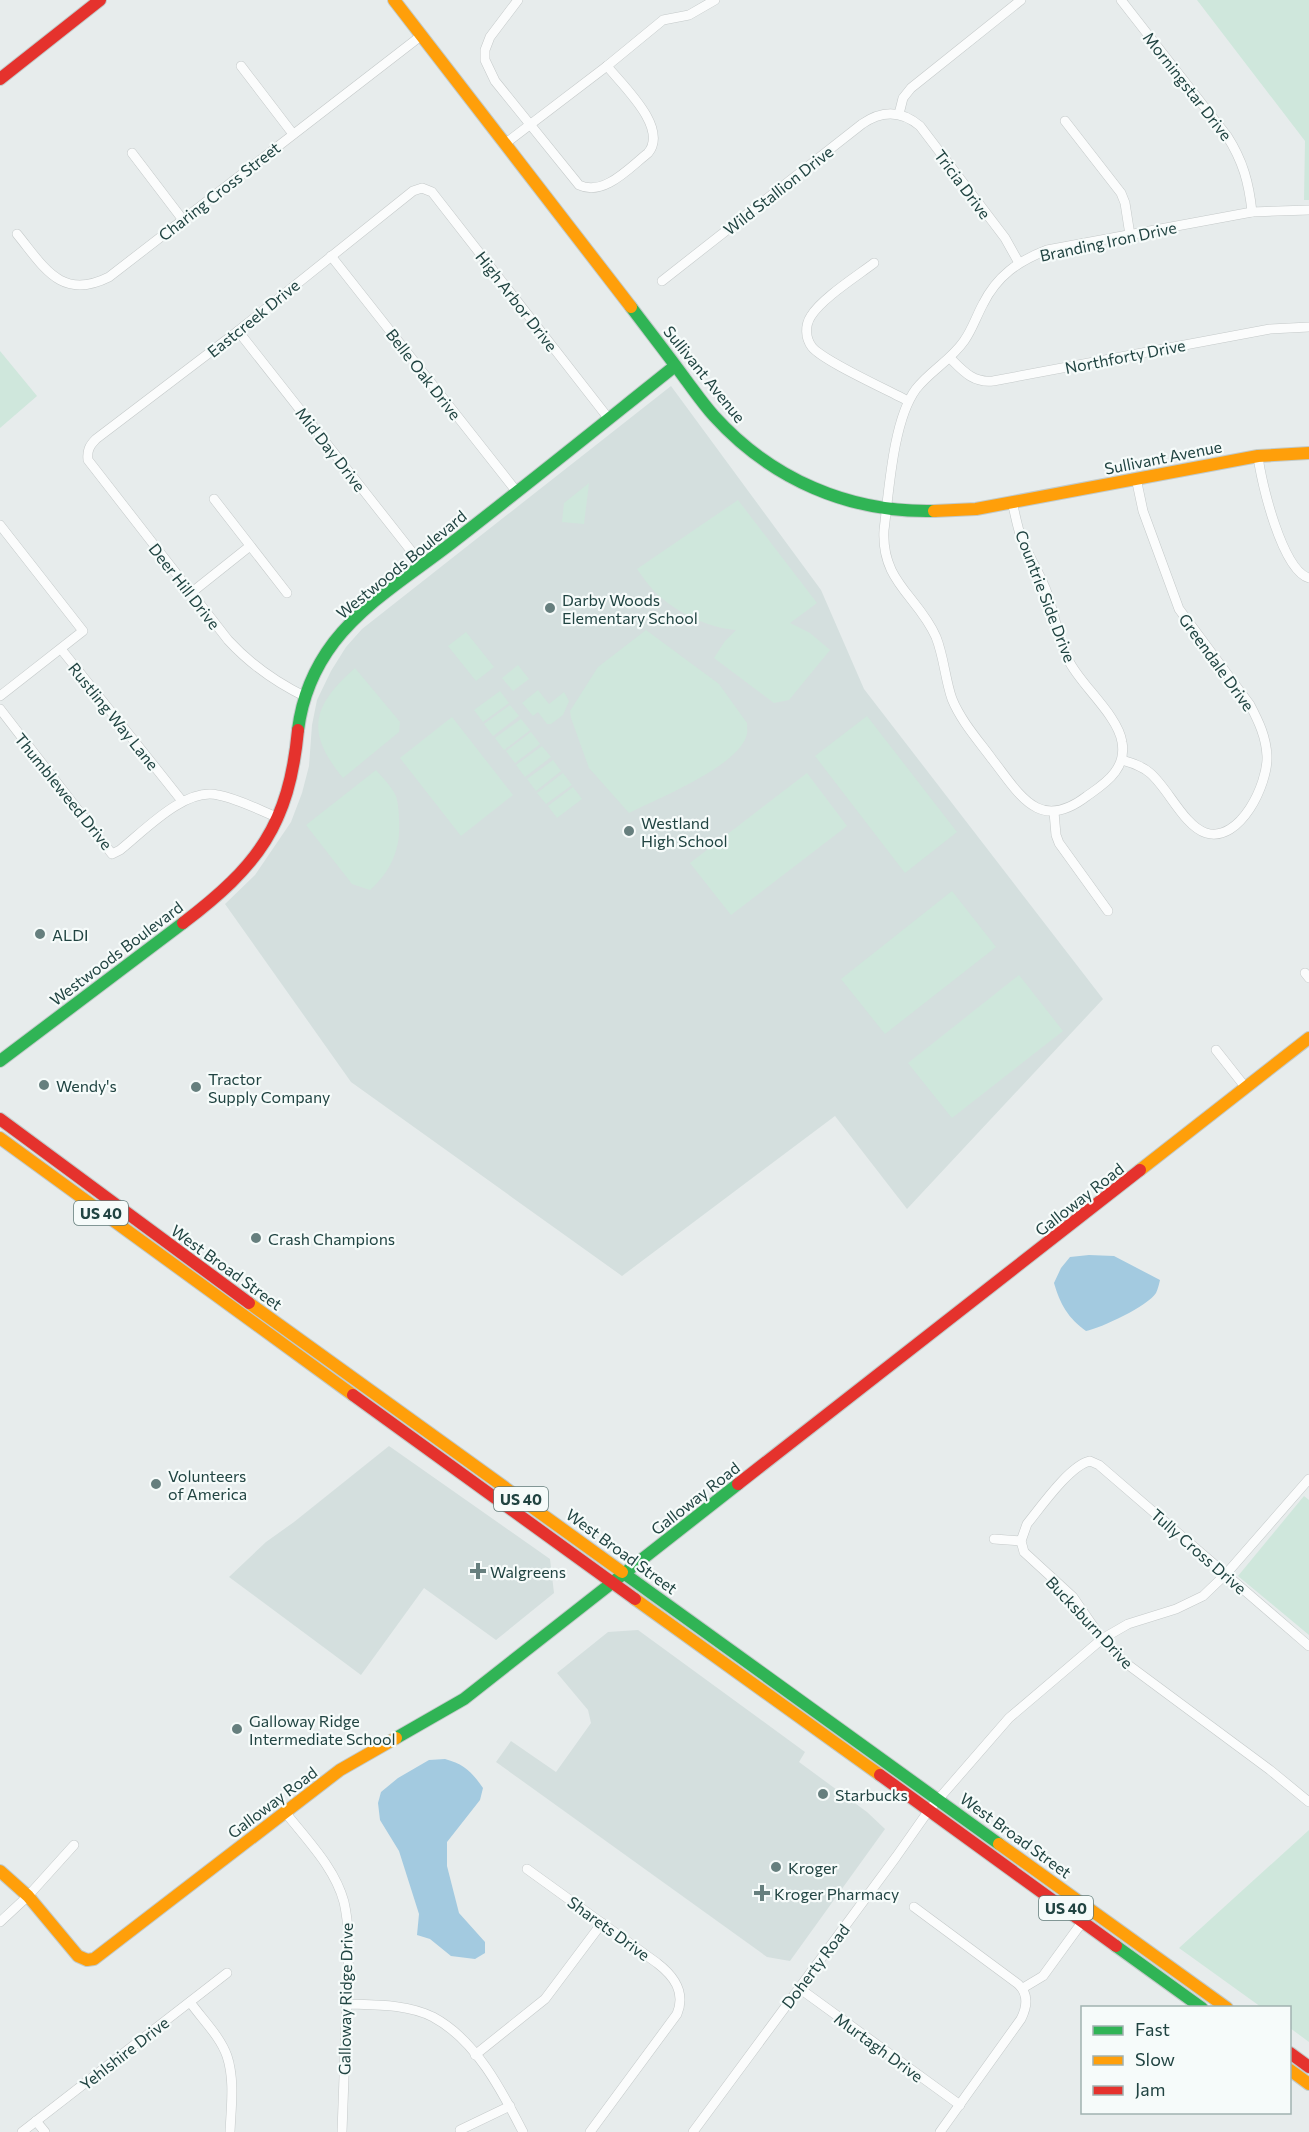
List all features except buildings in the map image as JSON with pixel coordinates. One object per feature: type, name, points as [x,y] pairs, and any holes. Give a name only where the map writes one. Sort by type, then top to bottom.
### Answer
[{"type":"street","points":[[0,79],[100,0]]},
{"type":"street","name":"Sullivant Avenue","points":[[394,0],[506,142],[713,415],[728,432],[780,472],[807,486],[838,498],[887,510],[947,511],[976,509],[1258,456],[1309,453]]},
{"type":"street","points":[[518,0],[490,37],[485,50],[485,60],[495,81],[579,185],[592,189],[602,187],[614,180],[653,147],[652,123],[607,66]]},
{"type":"street","points":[[506,142],[607,66],[663,20],[690,15],[715,0]]},
{"type":"street","points":[[899,114],[903,99],[911,88],[1021,0]]},
{"type":"street","name":"Morningstar Drive","points":[[1121,0],[1238,153],[1250,185],[1252,212]]},
{"type":"street","name":"Charing Cross Street","points":[[17,234],[59,281],[74,286],[84,286],[109,278],[422,35]]},
{"type":"street","points":[[241,66],[293,134]]},
{"type":"street","name":"Wild Stallion Drive","points":[[663,281],[862,124],[883,114],[899,114]]},
{"type":"street","name":"Tricia Drive","points":[[899,114],[920,126],[1005,238],[1019,263]]},
{"type":"street","points":[[1065,121],[1121,194],[1125,203],[1130,235]]},
{"type":"street","points":[[132,153],[183,220]]},
{"type":"street","name":"Eastcreek Drive","points":[[87,453],[90,445],[96,439],[238,331],[413,191],[422,188]]},
{"type":"street","name":"High Arbor Drive","points":[[422,188],[432,192],[609,419]]},
{"type":"street","name":"Branding Iron Drive","points":[[1054,812],[1035,807],[1018,791],[964,722],[951,696],[936,637],[887,564],[883,547],[887,510],[899,428],[908,401],[925,379],[950,358],[970,332],[992,288],[1004,274],[1019,263],[1047,250],[1252,212],[1309,210]]},
{"type":"street","name":"Belle Oak Drive","points":[[331,256],[518,492]]},
{"type":"street","points":[[874,263],[814,312],[807,325],[808,341],[825,357],[908,401]]},
{"type":"street","name":"Northforty Drive","points":[[950,358],[970,377],[985,382],[1270,329],[1309,327]]},
{"type":"street","name":"Mid Day Drive","points":[[238,331],[423,566]]},
{"type":"street","name":"Westwoods Boulevard","points":[[0,1061],[233,883],[256,858],[279,818],[293,774],[299,726],[313,676],[325,654],[344,629],[370,605],[518,492],[675,366]]},
{"type":"street","name":"Deer Hill Drive","points":[[87,453],[88,460],[97,473],[246,659],[275,681],[306,697]]},
{"type":"street","points":[[1258,456],[1268,502],[1291,563],[1299,573],[1309,578]]},
{"type":"street","name":"Greendale Drive","points":[[1122,760],[1149,771],[1191,823],[1205,833],[1214,834],[1229,831],[1249,810],[1259,794],[1265,776],[1267,759],[1260,722],[1179,609],[1143,511],[1136,478]]},
{"type":"street","points":[[214,499],[287,593]]},
{"type":"street","name":"Countrie Side Drive","points":[[1012,502],[1021,537],[1046,591],[1059,639],[1071,665],[1116,727],[1122,743],[1122,760]]},
{"type":"street","name":"Rustling Way Lane","points":[[0,525],[83,631],[61,649],[182,801]]},
{"type":"street","points":[[191,593],[250,546]]},
{"type":"street","points":[[0,696],[61,649]]},
{"type":"street","name":"Thumbleweed Drive","points":[[0,709],[110,852],[115,853],[182,801]]},
{"type":"street","points":[[1108,911],[1059,843],[1054,812],[1070,808],[1086,797],[1109,779],[1122,760]]},
{"type":"street","points":[[182,801],[202,794],[216,794],[279,818]]},
{"type":"street","name":"Galloway Road","points":[[28,1896],[78,1956],[87,1960],[94,1959],[340,1770],[464,1699],[1309,1038]]},
{"type":"street","points":[[1216,1050],[1246,1088]]},
{"type":"street","name":"West Broad Street","points":[[0,1119],[174,1249],[1226,2006]]},
{"type":"street","name":"West Broad Street","points":[[0,1138],[135,1238],[1201,2006]]},
{"type":"street","name":"Tully Cross Drive","points":[[1021,1541],[1027,1524],[1068,1476],[1086,1461],[1090,1461],[1099,1465],[1309,1646]]},
{"type":"street","name":"Doherty Road","points":[[693,2132],[929,1810],[1009,1718],[1102,1639],[1128,1624],[1190,1603],[1203,1596],[1226,1574],[1309,1479]]},
{"type":"street","points":[[1301,1488],[1309,1495]]},
{"type":"street","points":[[994,1539],[1021,1541]]},
{"type":"street","name":"Bucksburn Drive","points":[[1021,1541],[1024,1552],[1072,1597],[1102,1639],[1123,1661],[1270,1770],[1309,1802]]},
{"type":"street","name":"Galloway Ridge Drive","points":[[285,1812],[327,1866],[344,1901],[349,1940],[342,2132]]},
{"type":"street","points":[[0,1922],[28,1896],[74,1845]]},
{"type":"street","name":"Sharets Drive","points":[[527,1869],[666,1970],[677,1983],[680,1996],[677,2014],[590,2132]]},
{"type":"street","points":[[0,1871],[28,1896]]},
{"type":"street","points":[[914,1907],[1023,1988],[1026,1996],[1026,2009],[1021,2019],[940,2132]]},
{"type":"street","points":[[1023,1988],[1043,1976],[1083,1921]]},
{"type":"street","points":[[475,2055],[545,1999],[602,1923]]},
{"type":"street","name":"Yehlshire Drive","points":[[22,2132],[227,1973]]},
{"type":"street","name":"Murtagh Drive","points":[[798,1988],[960,2105]]},
{"type":"street","points":[[190,2002],[219,2040],[228,2058],[231,2083],[230,2132]]},
{"type":"street","points":[[347,2004],[392,2006],[432,2017],[450,2029],[475,2055],[499,2086],[523,2132]]},
{"type":"street","points":[[1291,2054],[1309,2067]]},
{"type":"street","points":[[1291,2071],[1309,2084]]},
{"type":"street","points":[[460,2130],[510,2106]]},
{"type":"street","points":[[36,2121],[45,2132]]},
{"type":"shaded area","name":"Westland High School","points":[[671,386],[821,590],[864,689],[1103,999],[907,1209],[835,1116],[622,1276],[351,1082],[225,904],[255,875],[291,822],[309,766],[312,725],[317,700],[346,647],[362,629]]},
{"type":"shaded area","points":[[389,1446],[550,1559],[554,1593],[496,1640],[424,1588],[361,1675],[229,1577],[266,1542]]},
{"type":"shaded area","points":[[638,1630],[805,1752],[799,1762],[867,1812],[885,1829],[790,1961],[767,1957],[496,1762],[511,1741],[556,1772],[591,1723],[588,1710],[557,1673],[608,1632]]},
{"type":"green space","points":[[1197,0],[1309,0],[1309,200],[1304,200],[1305,141]]},
{"type":"green space","points":[[0,351],[37,396],[0,428]]},
{"type":"green space","points":[[589,483],[584,524],[562,522],[564,503]]},
{"type":"green space","points":[[738,500],[817,603],[790,623],[810,633],[830,650],[789,700],[774,703],[714,658],[725,641],[736,630],[714,626],[692,618],[672,606],[655,592],[637,569]]},
{"type":"green space","points":[[646,630],[719,684],[747,723],[747,732],[739,748],[712,771],[629,813],[589,768],[570,711],[598,667]]},
{"type":"green space","points":[[466,632],[494,667],[476,681],[448,646]]},
{"type":"green space","points":[[518,665],[529,679],[513,691],[502,678]]},
{"type":"green space","points":[[355,668],[400,722],[399,732],[343,778],[323,747],[319,733],[319,720],[322,707],[330,695]]},
{"type":"green space","points":[[538,690],[549,704],[564,692],[569,701],[563,715],[551,724],[547,724],[538,712],[533,716],[522,703]]},
{"type":"green space","points":[[500,691],[509,703],[483,722],[474,710]]},
{"type":"green space","points":[[510,705],[519,716],[493,736],[484,724]]},
{"type":"green space","points":[[867,716],[957,832],[905,873],[815,756]]},
{"type":"green space","points":[[452,717],[513,795],[461,836],[400,758]]},
{"type":"green space","points":[[521,719],[530,730],[504,750],[495,738]]},
{"type":"green space","points":[[531,732],[540,744],[515,763],[506,751]]},
{"type":"green space","points":[[542,746],[551,757],[525,777],[516,765]]},
{"type":"green space","points":[[553,760],[561,771],[536,791],[527,779]]},
{"type":"green space","points":[[376,770],[396,796],[399,831],[393,859],[384,875],[370,890],[352,884],[306,825]]},
{"type":"green space","points":[[563,773],[572,785],[546,804],[537,793]]},
{"type":"green space","points":[[807,773],[847,826],[731,915],[690,863]]},
{"type":"green space","points":[[573,787],[582,799],[557,818],[548,806]]},
{"type":"green space","points":[[952,891],[996,947],[885,1034],[841,979]]},
{"type":"green space","points":[[1019,975],[1063,1031],[952,1118],[908,1063]]},
{"type":"green space","points":[[1304,1496],[1309,1500],[1309,1635],[1238,1576]]},
{"type":"green space","points":[[1309,1830],[1309,2042],[1291,2029],[1291,2006],[1260,2006],[1179,1948]]},
{"type":"water","points":[[1114,1256],[1160,1280],[1156,1293],[1144,1304],[1124,1316],[1086,1331],[1066,1310],[1054,1283],[1061,1268],[1070,1257]]},
{"type":"water","points":[[445,1759],[467,1769],[483,1788],[480,1800],[447,1842],[447,1866],[459,1913],[485,1942],[485,1953],[475,1959],[451,1956],[430,1939],[417,1935],[419,1914],[399,1851],[380,1820],[378,1803],[381,1792],[398,1778],[429,1760]]},
{"type":"traffic: fast","points":[[631,307],[710,412],[760,458],[814,488],[842,498],[872,506],[934,511]]},
{"type":"traffic: fast","points":[[298,730],[310,683],[321,662],[334,642],[360,614],[675,366]]},
{"type":"traffic: fast","points":[[0,1061],[183,923]]},
{"type":"traffic: fast","points":[[396,1738],[464,1699],[738,1484]]},
{"type":"traffic: fast","points":[[622,1572],[999,1844]]},
{"type":"traffic: fast","points":[[1116,1946],[1199,2006]]},
{"type":"traffic: slow","points":[[394,0],[631,307]]},
{"type":"traffic: slow","points":[[934,511],[976,509],[1258,456],[1309,453]]},
{"type":"traffic: slow","points":[[1140,1170],[1309,1038]]},
{"type":"traffic: slow","points":[[0,1138],[353,1395]]},
{"type":"traffic: slow","points":[[249,1303],[622,1572]]},
{"type":"traffic: slow","points":[[635,1599],[880,1775]]},
{"type":"traffic: slow","points":[[0,1871],[28,1896],[78,1956],[87,1960],[94,1959],[340,1770],[396,1738]]},
{"type":"traffic: slow","points":[[999,1844],[1224,2006]]},
{"type":"traffic: slow","points":[[1291,2071],[1309,2084]]},
{"type":"traffic: jam","points":[[0,79],[100,0]]},
{"type":"traffic: jam","points":[[183,923],[231,882],[250,862],[265,841],[287,792],[294,763],[298,730]]},
{"type":"traffic: jam","points":[[0,1119],[249,1303]]},
{"type":"traffic: jam","points":[[738,1484],[1140,1170]]},
{"type":"traffic: jam","points":[[353,1395],[635,1599]]},
{"type":"traffic: jam","points":[[880,1775],[1116,1946]]},
{"type":"traffic: jam","points":[[1291,2054],[1309,2067]]},
{"type":"place","name":"Darby Woods Elementary School","points":[[550,608]]},
{"type":"place","name":"Westland High School","points":[[629,831]]},
{"type":"place","name":"ALDI","points":[[40,934]]},
{"type":"place","name":"Wendy's","points":[[44,1085]]},
{"type":"place","name":"Tractor Supply Company","points":[[196,1087]]},
{"type":"place","name":"Crash Champions","points":[[256,1238]]},
{"type":"place","name":"Volunteers of America","points":[[156,1484]]},
{"type":"place","name":"Walgreens","points":[[478,1571]]},
{"type":"place","name":"Galloway Ridge Intermediate School","points":[[237,1729]]},
{"type":"place","name":"Starbucks","points":[[823,1794]]},
{"type":"place","name":"Kroger","points":[[776,1867]]},
{"type":"place","name":"Kroger Pharmacy","points":[[762,1893]]}]
